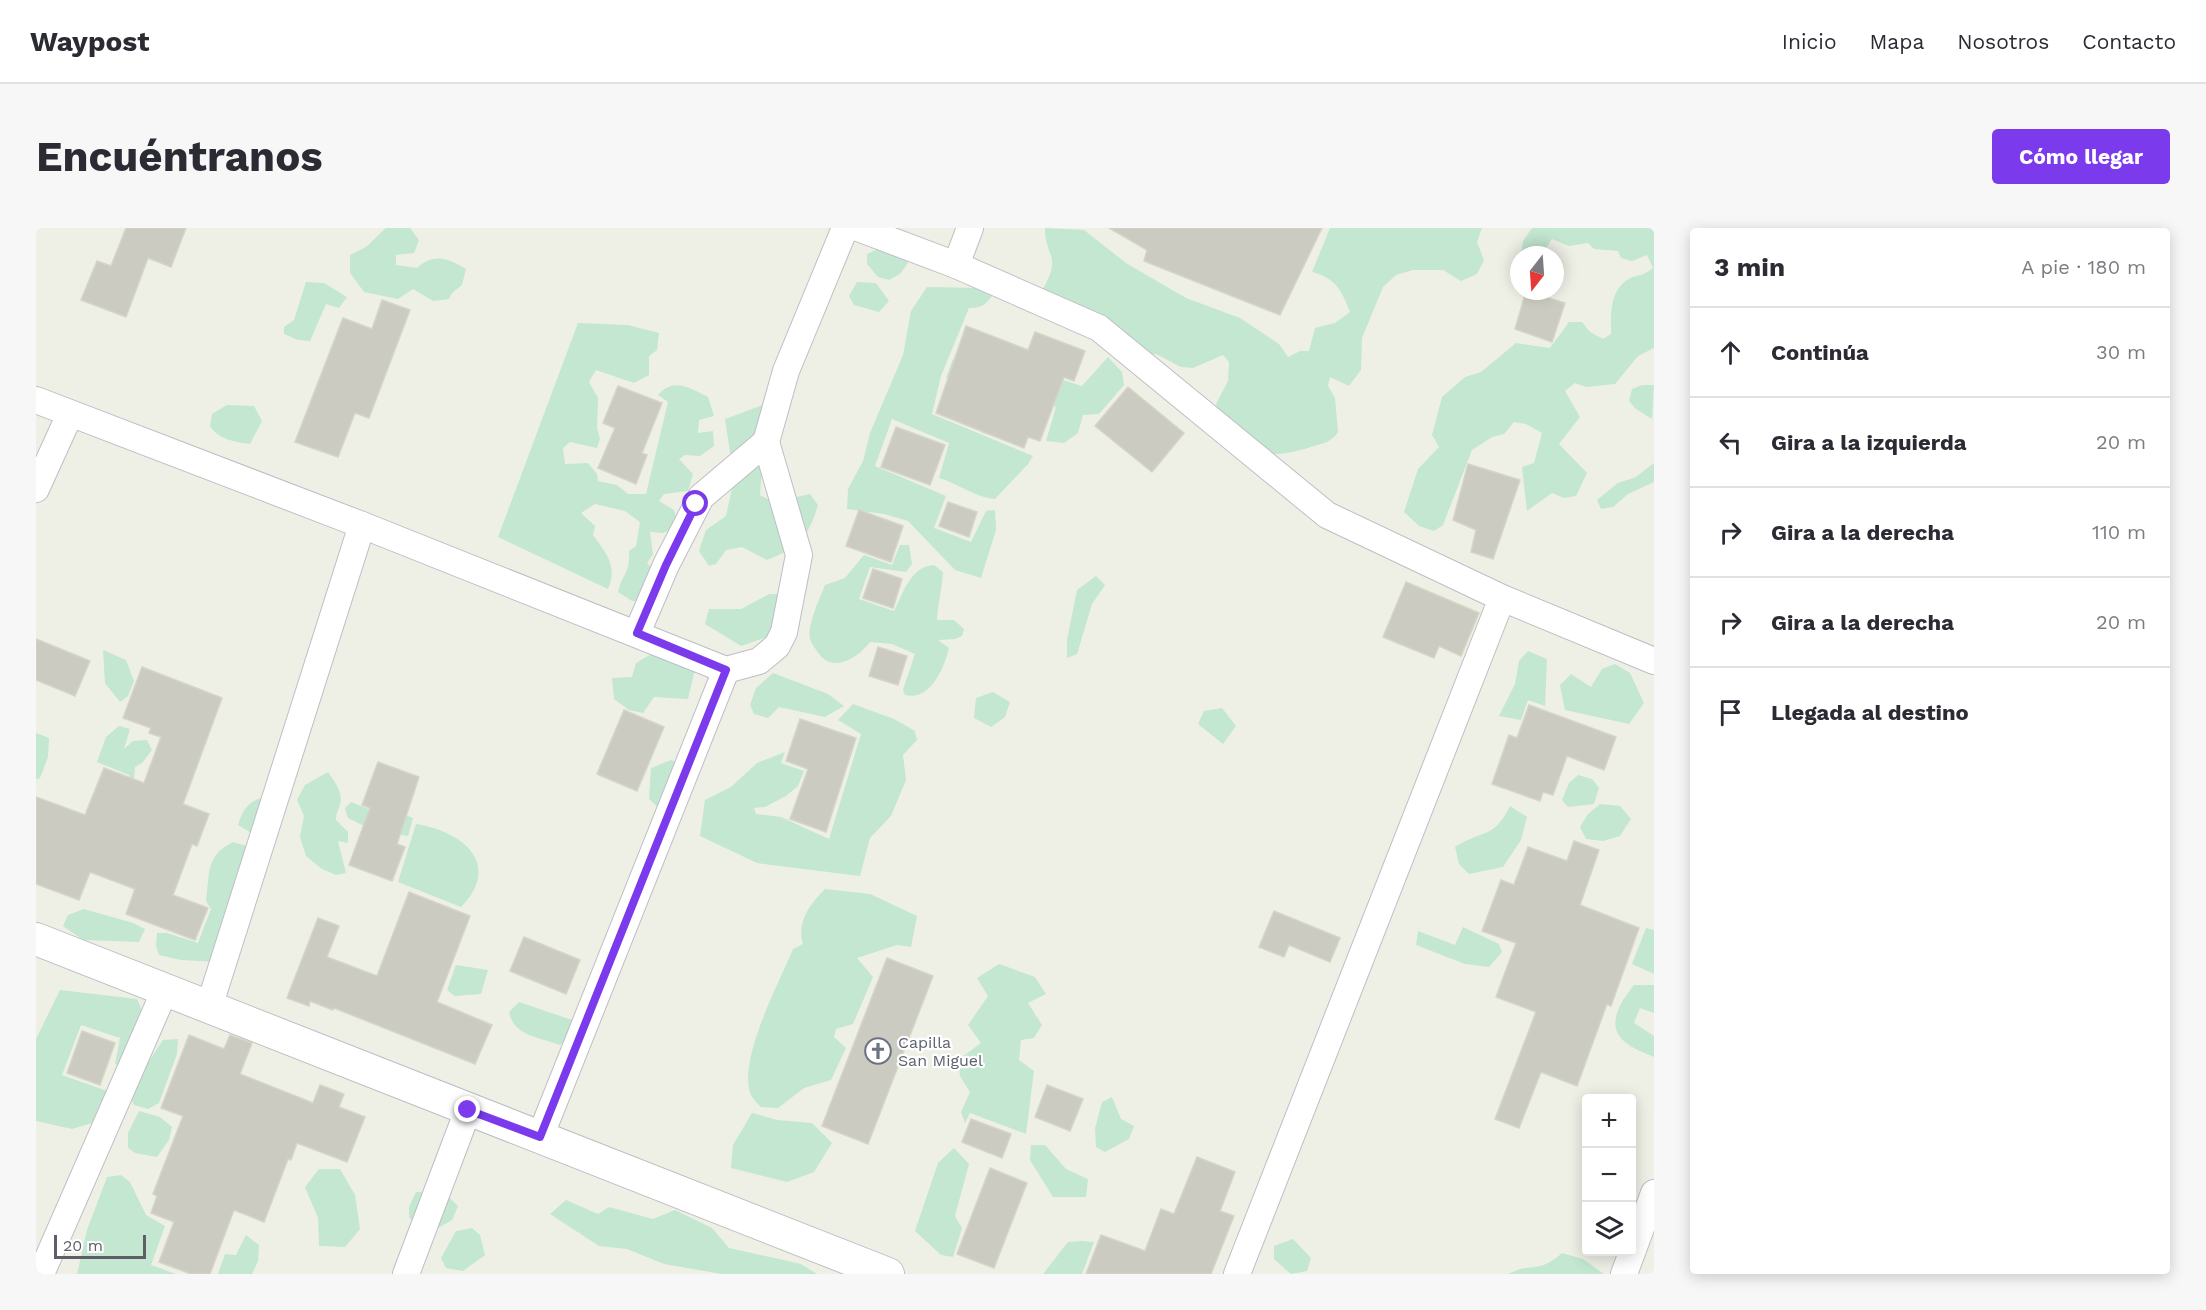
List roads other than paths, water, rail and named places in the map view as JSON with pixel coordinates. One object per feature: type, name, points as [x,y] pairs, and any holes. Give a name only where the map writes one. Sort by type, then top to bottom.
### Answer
[{"type":"street","points":[[36,400],[362,525],[726,670],[759,661],[777,646],[784,632],[799,555],[766,442],[786,370],[845,228]]},
{"type":"street","points":[[858,228],[956,265],[1099,328],[1327,515],[1502,598],[1654,661]]},
{"type":"street","points":[[956,265],[970,228]]},
{"type":"street","points":[[36,489],[70,414]]},
{"type":"street","points":[[637,633],[666,565],[701,496],[766,442]]},
{"type":"street","points":[[209,1007],[362,525]]},
{"type":"street","points":[[1237,1274],[1502,598]]},
{"type":"street","points":[[540,1137],[726,670]]},
{"type":"street","points":[[36,939],[540,1137],[854,1268],[888,1274]]},
{"type":"street","points":[[41,1274],[165,990]]},
{"type":"street","points":[[406,1274],[468,1110]]},
{"type":"street","points":[[1624,1274],[1654,1193]]},
{"type":"place","name":"Capilla San Miguel","points":[[878,1051]]}]
